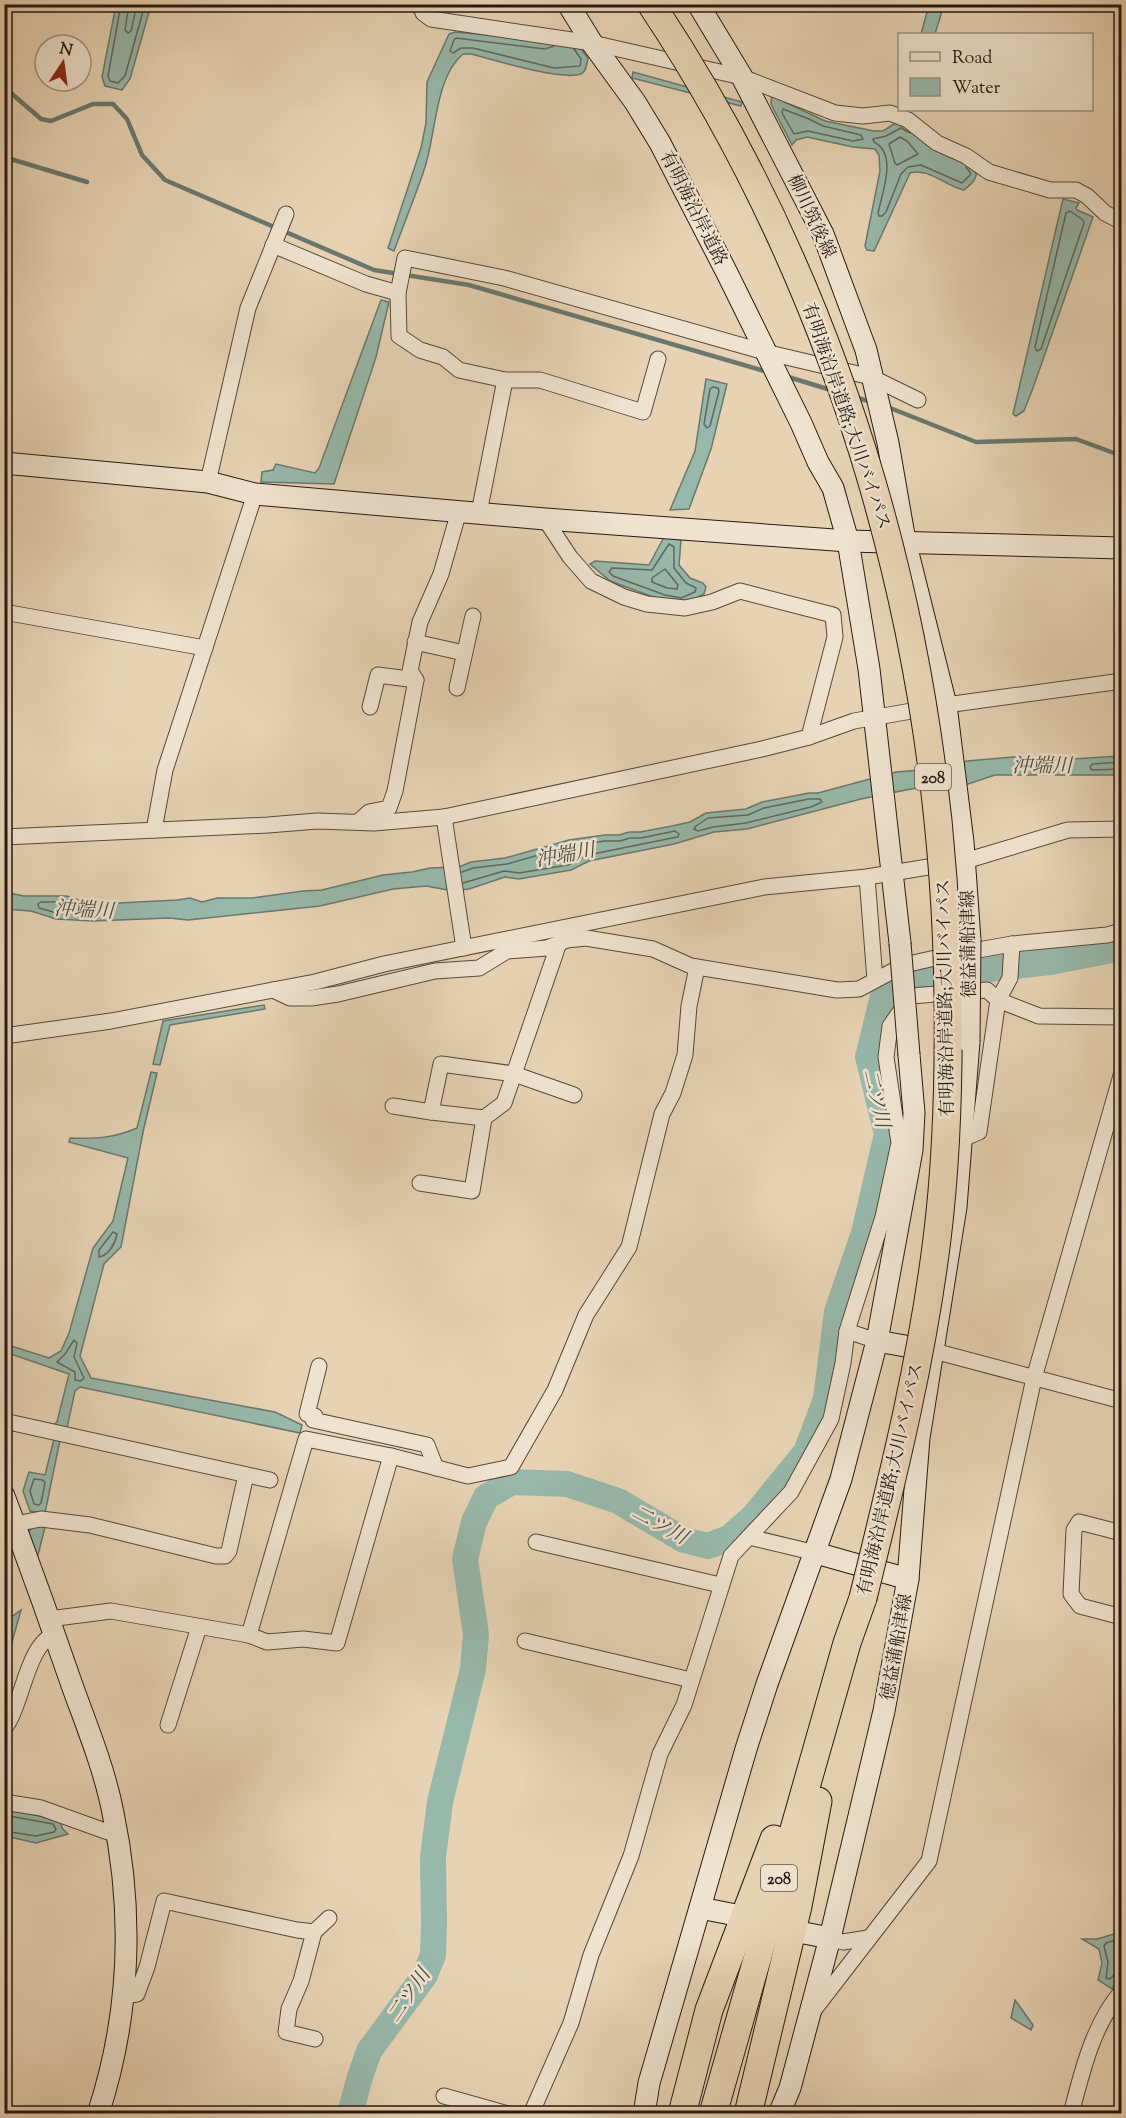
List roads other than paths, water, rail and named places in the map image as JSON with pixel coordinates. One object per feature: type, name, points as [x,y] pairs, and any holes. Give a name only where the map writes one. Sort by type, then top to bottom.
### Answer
[{"type":"highway","name":"有明海沿岸道路;大川バイパス","points":[[643,4],[667,39],[742,175],[786,265],[830,379],[868,489],[892,588],[913,695],[930,821],[939,935],[941,1063],[937,1144],[930,1227],[914,1335],[859,1597]]},
{"type":"highway","name":"有明海沿岸道路;大川バイパス","points":[[651,4],[708,96],[749,171],[793,262],[838,377],[874,485],[901,586],[921,694],[939,820],[948,935],[949,1064],[946,1144],[937,1238],[909,1403],[847,1643],[713,2114]]},
{"type":"highway","points":[[682,2114],[709,2010],[847,1643]]},
{"type":"highway","points":[[748,2114],[798,1906],[847,1643]]},
{"type":"main road","name":"有明海沿岸道路","points":[[568,4],[660,142],[832,488],[848,541]]},
{"type":"main road","name":"柳川筑後線","points":[[698,4],[742,77],[823,234],[866,350],[888,443],[905,541]]},
{"type":"main road","points":[[4,463],[208,482],[255,494],[545,519],[848,541],[1122,548]]},
{"type":"main road","points":[[644,2114],[649,2083],[746,1749],[841,1479],[877,1341],[912,1150],[914,1113],[892,866],[869,669],[848,541]]},
{"type":"main road","name":"徳益蒲船津線","points":[[779,2114],[790,2088],[830,1938],[884,1711],[908,1579],[919,1438],[956,1207],[969,1042],[970,940],[964,851],[947,712],[905,541]]},
{"type":"main road","points":[[877,1341],[934,1351]]},
{"type":"main road","points":[[4,1496],[100,1764],[116,1832],[127,1914],[127,1950],[113,2064],[99,2114]]},
{"type":"main road","points":[[816,1553],[908,1579]]},
{"type":"main road","points":[[700,1908],[736,1915]]},
{"type":"main road","points":[[804,1932],[830,1938]]},
{"type":"street","points":[[420,4],[423,13],[436,21],[592,43],[742,77],[835,113],[863,116],[890,113],[909,120],[936,143],[966,156],[989,172],[1050,190],[1076,190],[1087,196],[1105,213],[1122,222]]},
{"type":"street","points":[[208,482],[248,308],[284,218]]},
{"type":"street","points":[[274,242],[366,284],[399,288]]},
{"type":"street","points":[[658,359],[643,412],[540,380],[505,380],[459,370],[443,357],[420,350],[399,336],[399,288],[405,258],[504,278],[765,352],[918,399]]},
{"type":"street","points":[[358,822],[369,812],[388,808],[395,791],[416,680],[410,671],[420,622],[469,512],[505,380]]},
{"type":"street","points":[[154,830],[165,770],[255,494]]},
{"type":"street","points":[[545,519],[570,557],[591,581],[624,597],[646,604],[686,608],[712,602],[740,591],[833,615],[835,637],[809,737]]},
{"type":"street","points":[[4,612],[205,648]]},
{"type":"street","points":[[456,688],[473,616]]},
{"type":"street","points":[[416,642],[464,653]]},
{"type":"street","points":[[370,707],[378,675],[416,680]]},
{"type":"street","points":[[4,837],[316,821],[374,824],[445,822],[762,749],[809,737],[854,721],[875,722],[947,712],[1122,681]]},
{"type":"street","points":[[445,822],[463,943]]},
{"type":"street","points":[[4,1036],[111,1021],[273,990],[463,943],[764,887],[867,877],[892,866],[1068,830],[1122,829]]},
{"type":"street","points":[[867,877],[875,980]]},
{"type":"street","points":[[273,990],[290,998],[338,994],[435,971],[479,968],[507,951],[547,948],[567,940],[586,938],[653,949],[697,967],[837,990],[858,989],[904,965],[1012,944],[1107,935],[1122,931]]},
{"type":"street","points":[[393,1106],[484,1118],[504,1103],[559,943]]},
{"type":"street","points":[[960,1140],[979,1132],[998,1000],[1010,978],[1012,944]]},
{"type":"street","points":[[249,1635],[306,1439],[391,1456],[468,1476],[512,1467],[555,1390],[586,1315],[629,1247],[662,1114],[673,1093],[685,1055],[689,1006],[697,967]]},
{"type":"street","points":[[531,2114],[571,2023],[591,1955],[631,1856],[660,1754],[684,1705],[731,1556],[791,1492],[831,1419],[847,1331],[883,1217],[898,1143],[886,1057],[890,1026],[911,996],[987,990],[998,1000],[1040,1016],[1122,1017]]},
{"type":"street","points":[[431,1112],[441,1064],[514,1074],[574,1095]]},
{"type":"street","points":[[809,2017],[929,1861],[1034,1378],[1122,1072]]},
{"type":"street","points":[[420,1183],[472,1191],[484,1118]]},
{"type":"street","points":[[847,1331],[877,1341]]},
{"type":"street","points":[[934,1351],[1122,1401]]},
{"type":"street","points":[[319,1366],[307,1414],[315,1416],[313,1420],[427,1445],[436,1468]]},
{"type":"street","points":[[4,1421],[270,1480]]},
{"type":"street","points":[[4,1729],[13,1716],[28,1671],[52,1627],[111,1611],[249,1635],[267,1642],[303,1639],[337,1643],[391,1456]]},
{"type":"street","points":[[15,1524],[32,1519],[60,1521],[99,1527],[216,1556],[225,1556],[229,1551],[246,1475]]},
{"type":"street","points":[[1122,1533],[1079,1522],[1074,1530],[1071,1594],[1080,1606],[1122,1617]]},
{"type":"street","points":[[749,1537],[816,1553]]},
{"type":"street","points":[[536,1542],[720,1585]]},
{"type":"street","points":[[168,1725],[199,1627]]},
{"type":"street","points":[[525,1641],[691,1680]]},
{"type":"street","points":[[4,1802],[40,1808],[108,1832],[116,1832]]},
{"type":"street","points":[[123,1996],[137,1994],[164,1901],[314,1932]]},
{"type":"street","points":[[315,2039],[286,2032],[289,2009],[302,1981],[314,1932],[329,1918]]},
{"type":"street","points":[[830,1938],[843,1942],[868,1938]]},
{"type":"street","points":[[1071,2114],[1084,2064],[1110,2005],[1122,1991]]},
{"type":"street","points":[[444,2096],[508,2114]]},
{"type":"water","points":[[116,5],[151,5],[130,79],[122,90],[105,86],[102,77]]},
{"type":"water","points":[[929,5],[944,5],[935,33],[921,33]]},
{"type":"water","points":[[455,32],[576,43],[588,58],[587,65],[581,74],[559,75],[463,54],[454,64],[442,91],[429,154],[394,251],[388,248],[421,148],[426,123],[427,82],[449,34]]},
{"type":"water","points":[[633,72],[742,102],[741,106],[632,78]]},
{"type":"water","points":[[772,91],[785,102],[825,121],[883,131],[899,121],[976,169],[975,178],[964,190],[931,175],[910,173],[874,251],[867,250],[865,246],[880,171],[879,155],[875,149],[853,147],[807,137],[796,140],[792,145],[771,104]]},
{"type":"water","points":[[1063,199],[1079,203],[1077,210],[1093,217],[1033,388],[1024,411],[1016,416],[1013,414]]},
{"type":"water","points":[[381,300],[389,302],[376,357],[334,484],[261,482],[262,472],[273,470],[276,464],[315,473],[319,468]]},
{"type":"water","points":[[706,379],[727,384],[711,449],[689,509],[670,510],[695,451]]},
{"type":"water","points":[[664,537],[681,540],[679,565],[690,578],[703,583],[706,587],[704,594],[683,605],[664,601],[610,581],[590,564],[595,561],[649,565]]},
{"type":"water","name":"沖端川","points":[[1121,756],[1121,775],[995,775],[965,785],[939,785],[911,789],[861,799],[747,829],[714,832],[674,844],[589,861],[571,870],[519,879],[505,877],[469,889],[453,891],[426,886],[393,889],[320,906],[188,920],[169,918],[93,921],[56,919],[31,911],[5,909],[4,892],[24,896],[67,896],[86,903],[99,904],[190,898],[202,902],[217,898],[252,898],[322,890],[383,875],[430,868],[459,867],[471,862],[505,858],[569,840],[672,826],[690,822],[706,813],[746,809],[762,802],[818,793],[896,772],[921,770],[967,761],[1013,757],[1072,759]]},
{"type":"water","points":[[264,1005],[265,1009],[170,1025],[160,1065],[153,1064],[163,1021]]},
{"type":"water","points":[[151,1072],[157,1073],[121,1247],[104,1264],[80,1356],[91,1378],[275,1412],[302,1425],[300,1433],[80,1387],[75,1391],[67,1428],[52,1426],[57,1422],[69,1374],[5,1352],[5,1344],[49,1358],[61,1351],[69,1333],[93,1248],[113,1221],[128,1158],[69,1142],[70,1138],[104,1137],[137,1128]]},
{"type":"water","points":[[54,1439],[60,1440],[45,1513],[30,1511],[23,1491],[29,1472],[45,1475]]},
{"type":"water","points":[[36,1522],[46,1523],[36,1563],[25,1538]]},
{"type":"water","points":[[21,1610],[12,1642],[5,1659],[5,1622]]},
{"type":"water","points":[[4,1809],[60,1820],[62,1828],[68,1834],[36,1843],[5,1836]]},
{"type":"water","points":[[1121,1932],[1121,1971],[1112,1989],[1098,1980],[1102,1963],[1099,1949],[1082,1939],[1097,1939]]},
{"type":"water","points":[[1015,2000],[1033,2025],[1031,2030],[1011,2018]]},
{"type":"waterway","points":[[4,87],[41,119],[51,121],[93,104],[113,104],[127,119],[142,155],[165,180],[374,270],[469,285],[768,372]]},
{"type":"waterway","points":[[4,157],[87,182]]},
{"type":"waterway","points":[[785,376],[831,390]]},
{"type":"waterway","points":[[854,397],[872,402]]},
{"type":"waterway","points":[[885,406],[976,442],[1076,439],[1122,456]]},
{"type":"waterway","name":"二ツ川","points":[[350,2114],[369,2051],[425,1975],[433,1955],[433,1857],[440,1802],[473,1669],[476,1635],[465,1559],[474,1522],[486,1497],[512,1482],[567,1484],[618,1501],[684,1540],[708,1546],[729,1538],[754,1516],[806,1452],[826,1399],[837,1312],[864,1233],[887,1134],[868,1057],[883,996],[926,976],[1050,962],[1122,948]]}]
